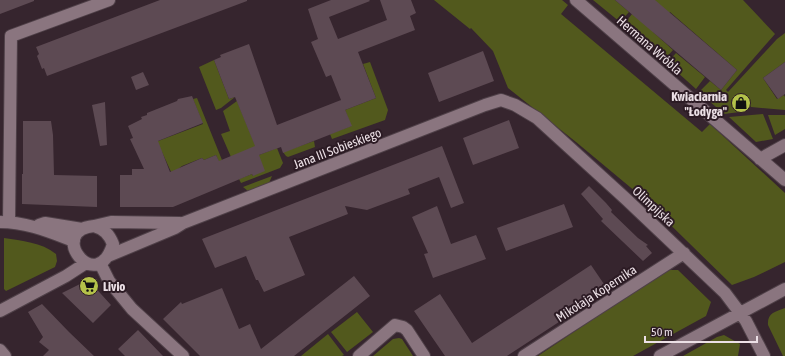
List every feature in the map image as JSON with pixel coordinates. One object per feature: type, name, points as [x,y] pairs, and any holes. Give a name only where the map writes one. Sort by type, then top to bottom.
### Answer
[{"type":"street","points":[[74,241],[34,226],[5,222],[11,36],[87,4],[109,0]]},
{"type":"street","name":"Hermana Wróbla","points":[[576,0],[785,180]]},
{"type":"street","name":"Jana III Sobieskiego","points":[[104,259],[175,228],[183,223],[501,100]]},
{"type":"street","name":"Olimpijska","points":[[501,100],[515,105],[536,118],[626,198],[684,253],[725,293],[741,313],[764,356]]},
{"type":"street","points":[[760,159],[785,144]]},
{"type":"street","name":"Jana III Sobieskiego","points":[[94,226],[111,222],[183,223]]},
{"type":"street","points":[[34,226],[45,223],[82,229],[94,226],[101,228],[107,232],[113,244],[104,259],[94,264],[86,263],[80,259],[76,253],[74,241],[82,229]]},
{"type":"street","name":"Mikołaja Kopernika","points":[[524,356],[684,253]]},
{"type":"street","points":[[104,259],[109,281],[132,309],[183,356]]},
{"type":"street","points":[[0,311],[66,276],[86,263]]},
{"type":"street","points":[[660,356],[785,289]]},
{"type":"street","points":[[359,356],[395,326],[403,326],[407,330],[424,356]]},
{"type":"street","points":[[0,350],[5,356]]},
{"type":"green space","points":[[434,0],[562,0],[568,5],[561,14],[702,132],[710,124],[785,193],[785,262],[754,277],[732,285],[642,197],[508,88],[493,51],[471,28],[470,29]]},
{"type":"green space","points":[[593,0],[615,0],[629,12],[620,22]]},
{"type":"green space","points":[[655,0],[743,0],[775,34],[726,90],[728,92],[777,39],[785,33],[785,62],[763,78],[777,99],[784,95],[785,110],[751,107],[741,93],[731,101],[740,112],[724,114],[699,92],[710,81],[721,90],[737,70],[670,12],[653,32],[673,50],[664,60],[623,25],[632,14]]},
{"type":"green space","points":[[676,53],[705,77],[696,89],[667,63]]},
{"type":"green space","points":[[214,60],[229,99],[235,97],[216,110],[199,67]]},
{"type":"green space","points":[[370,62],[388,110],[385,120],[332,139],[330,134],[351,126],[345,110],[376,98],[363,64]]},
{"type":"green space","points":[[197,98],[222,160],[219,162],[216,155],[204,160],[202,158],[182,166],[172,174],[162,152],[153,143],[203,124],[193,99]]},
{"type":"green space","points":[[237,101],[256,147],[231,157],[221,134],[230,131],[223,111]]},
{"type":"green space","points":[[763,114],[773,139],[756,142],[729,117]]},
{"type":"green space","points":[[768,115],[785,115],[785,129],[775,135]]},
{"type":"green space","points":[[314,141],[315,147],[288,157],[283,152]]},
{"type":"green space","points":[[277,148],[283,163],[280,168],[241,183],[239,179],[252,174],[253,176],[259,155]]},
{"type":"green space","points":[[272,176],[269,183],[248,191],[243,187]]},
{"type":"green space","points":[[4,238],[38,244],[50,250],[56,254],[57,261],[55,267],[6,291],[4,289]]},
{"type":"green space","points":[[666,270],[678,270],[711,302],[706,316],[633,356],[538,356]]},
{"type":"green space","points":[[785,308],[785,356],[783,356],[768,325],[768,321],[770,315]]},
{"type":"green space","points":[[357,312],[373,332],[347,352],[331,332]]},
{"type":"green space","points":[[328,334],[344,355],[301,356]]},
{"type":"green space","points":[[724,335],[740,344],[738,356],[683,356],[717,337]]},
{"type":"green space","points":[[393,339],[402,339],[413,356],[373,356]]},
{"type":"building","points":[[0,0],[34,0],[34,1],[0,14]]},
{"type":"building","points":[[160,0],[247,1],[47,76],[44,68],[42,69],[37,56],[39,54],[36,47]]},
{"type":"building","points":[[331,0],[370,1],[329,17],[338,39],[387,20],[380,0],[411,0],[416,13],[410,16],[415,30],[358,52],[376,98],[345,110],[331,75],[326,77],[311,42],[318,39],[308,9]]},
{"type":"building","points":[[615,0],[655,0],[737,70],[721,90]]},
{"type":"building","points":[[249,44],[277,125],[341,100],[352,126],[283,153],[281,147],[259,155],[265,171],[253,176],[252,174],[173,207],[120,207],[120,175],[132,175],[132,169],[144,169],[130,139],[133,138],[128,126],[142,119],[141,117],[147,115],[147,113],[177,101],[178,99],[192,96],[203,123],[158,141],[170,172],[202,158],[204,160],[216,155],[219,161],[255,146],[235,97],[229,99],[214,60],[221,57],[220,55]]},
{"type":"building","points":[[483,51],[494,81],[439,102],[428,73]]},
{"type":"building","points":[[785,62],[785,94],[778,99],[763,78]]},
{"type":"building","points":[[143,72],[149,85],[136,90],[131,77]]},
{"type":"building","name":"Kwiaciarnia \"Łodyga\"","points":[[742,93],[750,104],[740,112],[731,101]]},
{"type":"building","points":[[105,102],[107,145],[100,146],[92,105]]},
{"type":"building","points":[[509,120],[519,148],[473,165],[463,138]]},
{"type":"building","points":[[23,121],[51,121],[53,135],[54,175],[97,176],[97,207],[22,204]]},
{"type":"building","points":[[442,146],[464,203],[451,208],[439,177],[408,189],[410,194],[367,210],[345,206],[348,214],[289,237],[305,275],[264,292],[258,280],[256,280],[246,256],[215,268],[202,239]]},
{"type":"building","points":[[589,186],[612,210],[611,212],[638,238],[648,245],[646,246],[652,253],[643,261],[601,221],[603,219],[581,194]]},
{"type":"building","points":[[564,204],[573,227],[506,251],[497,228]]},
{"type":"building","points":[[437,206],[451,244],[476,235],[486,259],[433,278],[424,254],[428,253],[412,217]]},
{"type":"building","points":[[591,265],[608,290],[507,356],[445,356],[414,311],[440,294],[472,343]]},
{"type":"building","points":[[354,276],[370,296],[294,356],[200,356],[163,319],[181,302],[182,304],[222,288],[239,329],[250,324],[261,349]]},
{"type":"building","points":[[84,282],[91,283],[111,305],[93,323],[62,293]]},
{"type":"building","points":[[42,304],[94,356],[43,356],[49,350],[39,342],[43,337],[28,312]]},
{"type":"building","points":[[138,330],[163,356],[125,356],[118,349]]},
{"type":"place","name":"Kwiaciarnia \"Łodyga\"","points":[[741,103]]},
{"type":"place","name":"Livio","points":[[89,286]]}]
